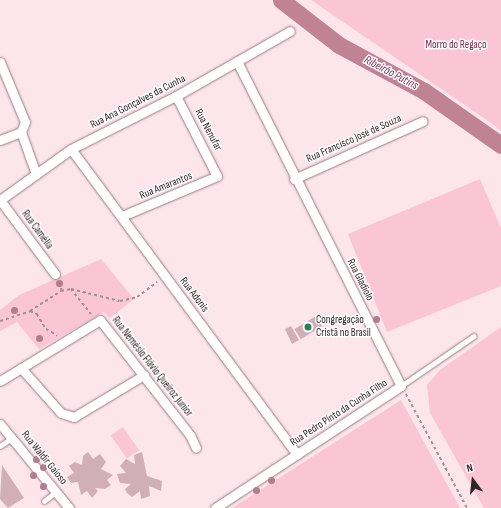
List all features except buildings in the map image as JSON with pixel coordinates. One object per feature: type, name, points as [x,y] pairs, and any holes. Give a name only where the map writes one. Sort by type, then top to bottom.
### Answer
[{"type":"street","name":"Rua Ana Gonçalves da Cunha","points":[[0,200],[71,149],[176,96],[290,31]]},
{"type":"street","name":"Rua Gladiolo","points":[[237,61],[294,179],[401,386]]},
{"type":"street","points":[[0,62],[25,122],[21,132],[36,174]]},
{"type":"street","name":"Rua Nenufar","points":[[176,96],[217,176]]},
{"type":"street","name":"Rua Francisco José de Souza","points":[[294,179],[423,121]]},
{"type":"street","points":[[0,140],[21,132]]},
{"type":"street","name":"Rua Adonis","points":[[71,149],[297,454]]},
{"type":"street","name":"Rua Amarantos","points":[[122,216],[217,176]]},
{"type":"street","name":"Rua Camélia","points":[[0,200],[55,274]]},
{"type":"street","name":"Rua Nemésio Flávio Queiroz Junior","points":[[0,381],[100,320],[144,374],[196,448]]},
{"type":"street","points":[[21,368],[61,413],[74,417],[144,374]]},
{"type":"street","name":"Rua Pedro Pinto da Cunha Filho","points":[[215,508],[401,386]]},
{"type":"street","name":"Rua Waldir Gaioso","points":[[0,424],[69,508]]},
{"type":"lane","name":"Rua Pedro Pinto da Cunha Filho","points":[[401,386],[474,336]]},
{"type":"lane","points":[[0,446],[12,438]]},
{"type":"lane","points":[[44,501],[56,492]]},
{"type":"path","points":[[55,274],[61,282],[61,291]]},
{"type":"path","points":[[0,321],[30,311],[61,291],[71,289],[120,301],[136,297],[165,276]]},
{"type":"path","points":[[71,289],[100,320]]},
{"type":"path","points":[[30,311],[37,314],[46,329],[67,340]]},
{"type":"path","points":[[401,386],[467,508]]},
{"type":"green space","name":"Morro do Regaço","points":[[311,0],[501,0],[501,131],[491,123]]},
{"type":"green space","points":[[480,179],[501,228],[501,286],[387,332],[348,234]]},
{"type":"green space","points":[[101,259],[134,299],[110,318],[104,312],[39,349],[17,322],[0,331],[0,310],[19,295]]},
{"type":"green space","points":[[501,327],[501,508],[484,508],[430,413],[427,385],[440,370]]},
{"type":"green space","points":[[401,400],[460,508],[232,508]]},
{"type":"green space","points":[[123,427],[139,450],[127,459],[111,436]]},
{"type":"waterway","name":"Ribeirão Putins","points":[[281,0],[339,45],[424,91],[501,145]]},
{"type":"place","name":"Congregação Cristã no Brasil","points":[[308,327]]}]
